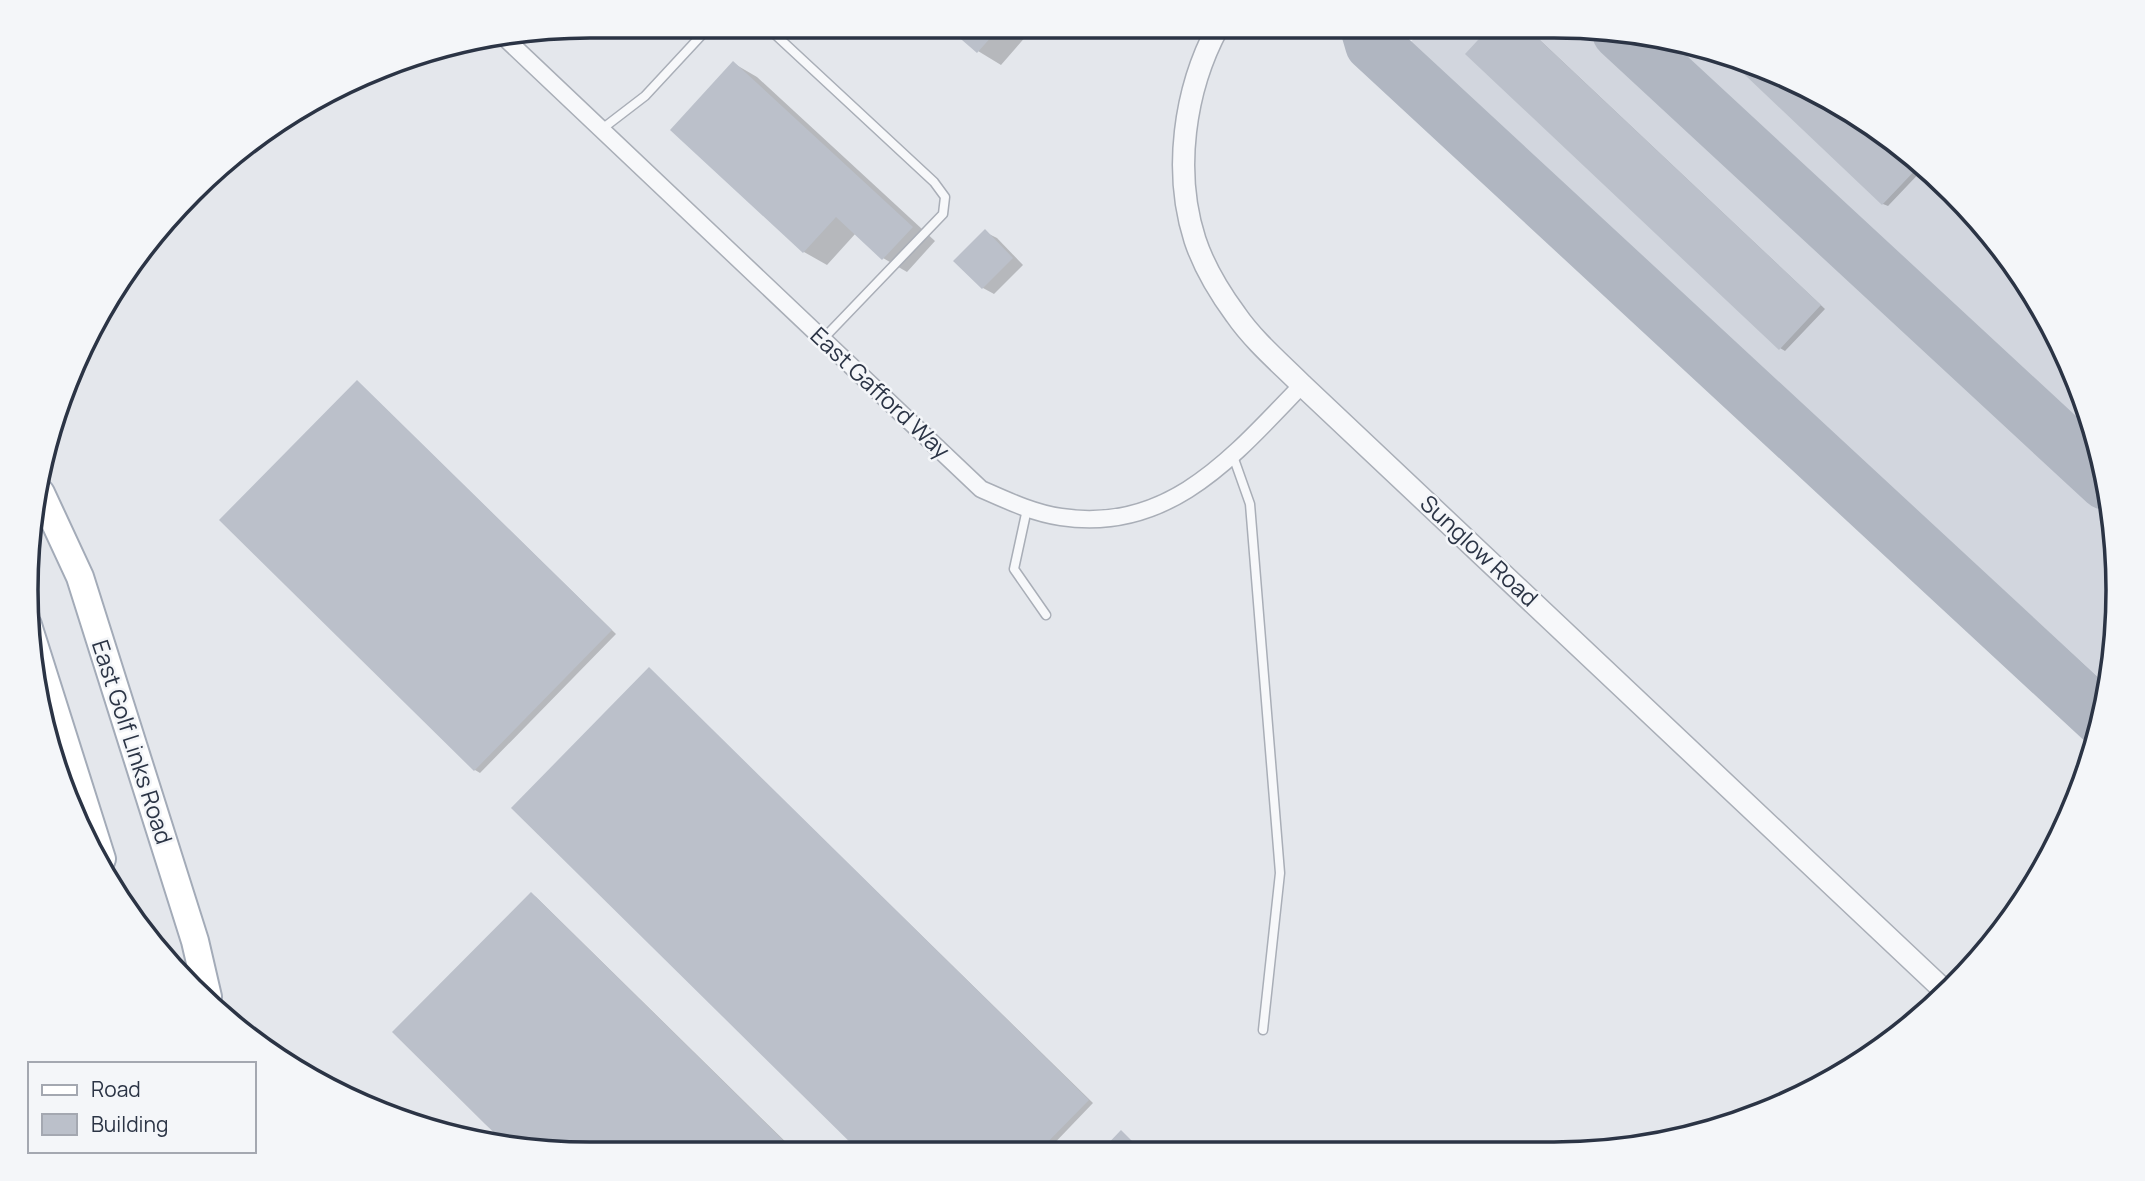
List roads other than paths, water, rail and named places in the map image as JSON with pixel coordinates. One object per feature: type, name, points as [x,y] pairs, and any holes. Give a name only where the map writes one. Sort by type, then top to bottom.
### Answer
[{"type":"main road","name":"East Golf Links Road","points":[[46,503],[80,577],[195,941],[205,986]]},
{"type":"main road","points":[[47,684],[93,830]]},
{"type":"street","name":"Sunglow Road","points":[[1213,38],[1200,69],[1186,130],[1184,161],[1187,204],[1195,240],[1213,280],[1237,318],[1302,385],[1940,986]]},
{"type":"street","name":"East Gafford Way","points":[[511,44],[981,489],[1027,509],[1061,517],[1092,519],[1124,516],[1153,508],[1184,494],[1209,476],[1233,456],[1302,385]]},
{"type":"lane","points":[[602,129],[645,96],[699,38]]},
{"type":"lane","points":[[779,38],[934,182],[946,197],[943,214],[823,339]]},
{"type":"lane","points":[[1233,456],[1250,504],[1280,873],[1263,1030]]},
{"type":"lane","points":[[1027,509],[1014,569],[1046,615]]}]
